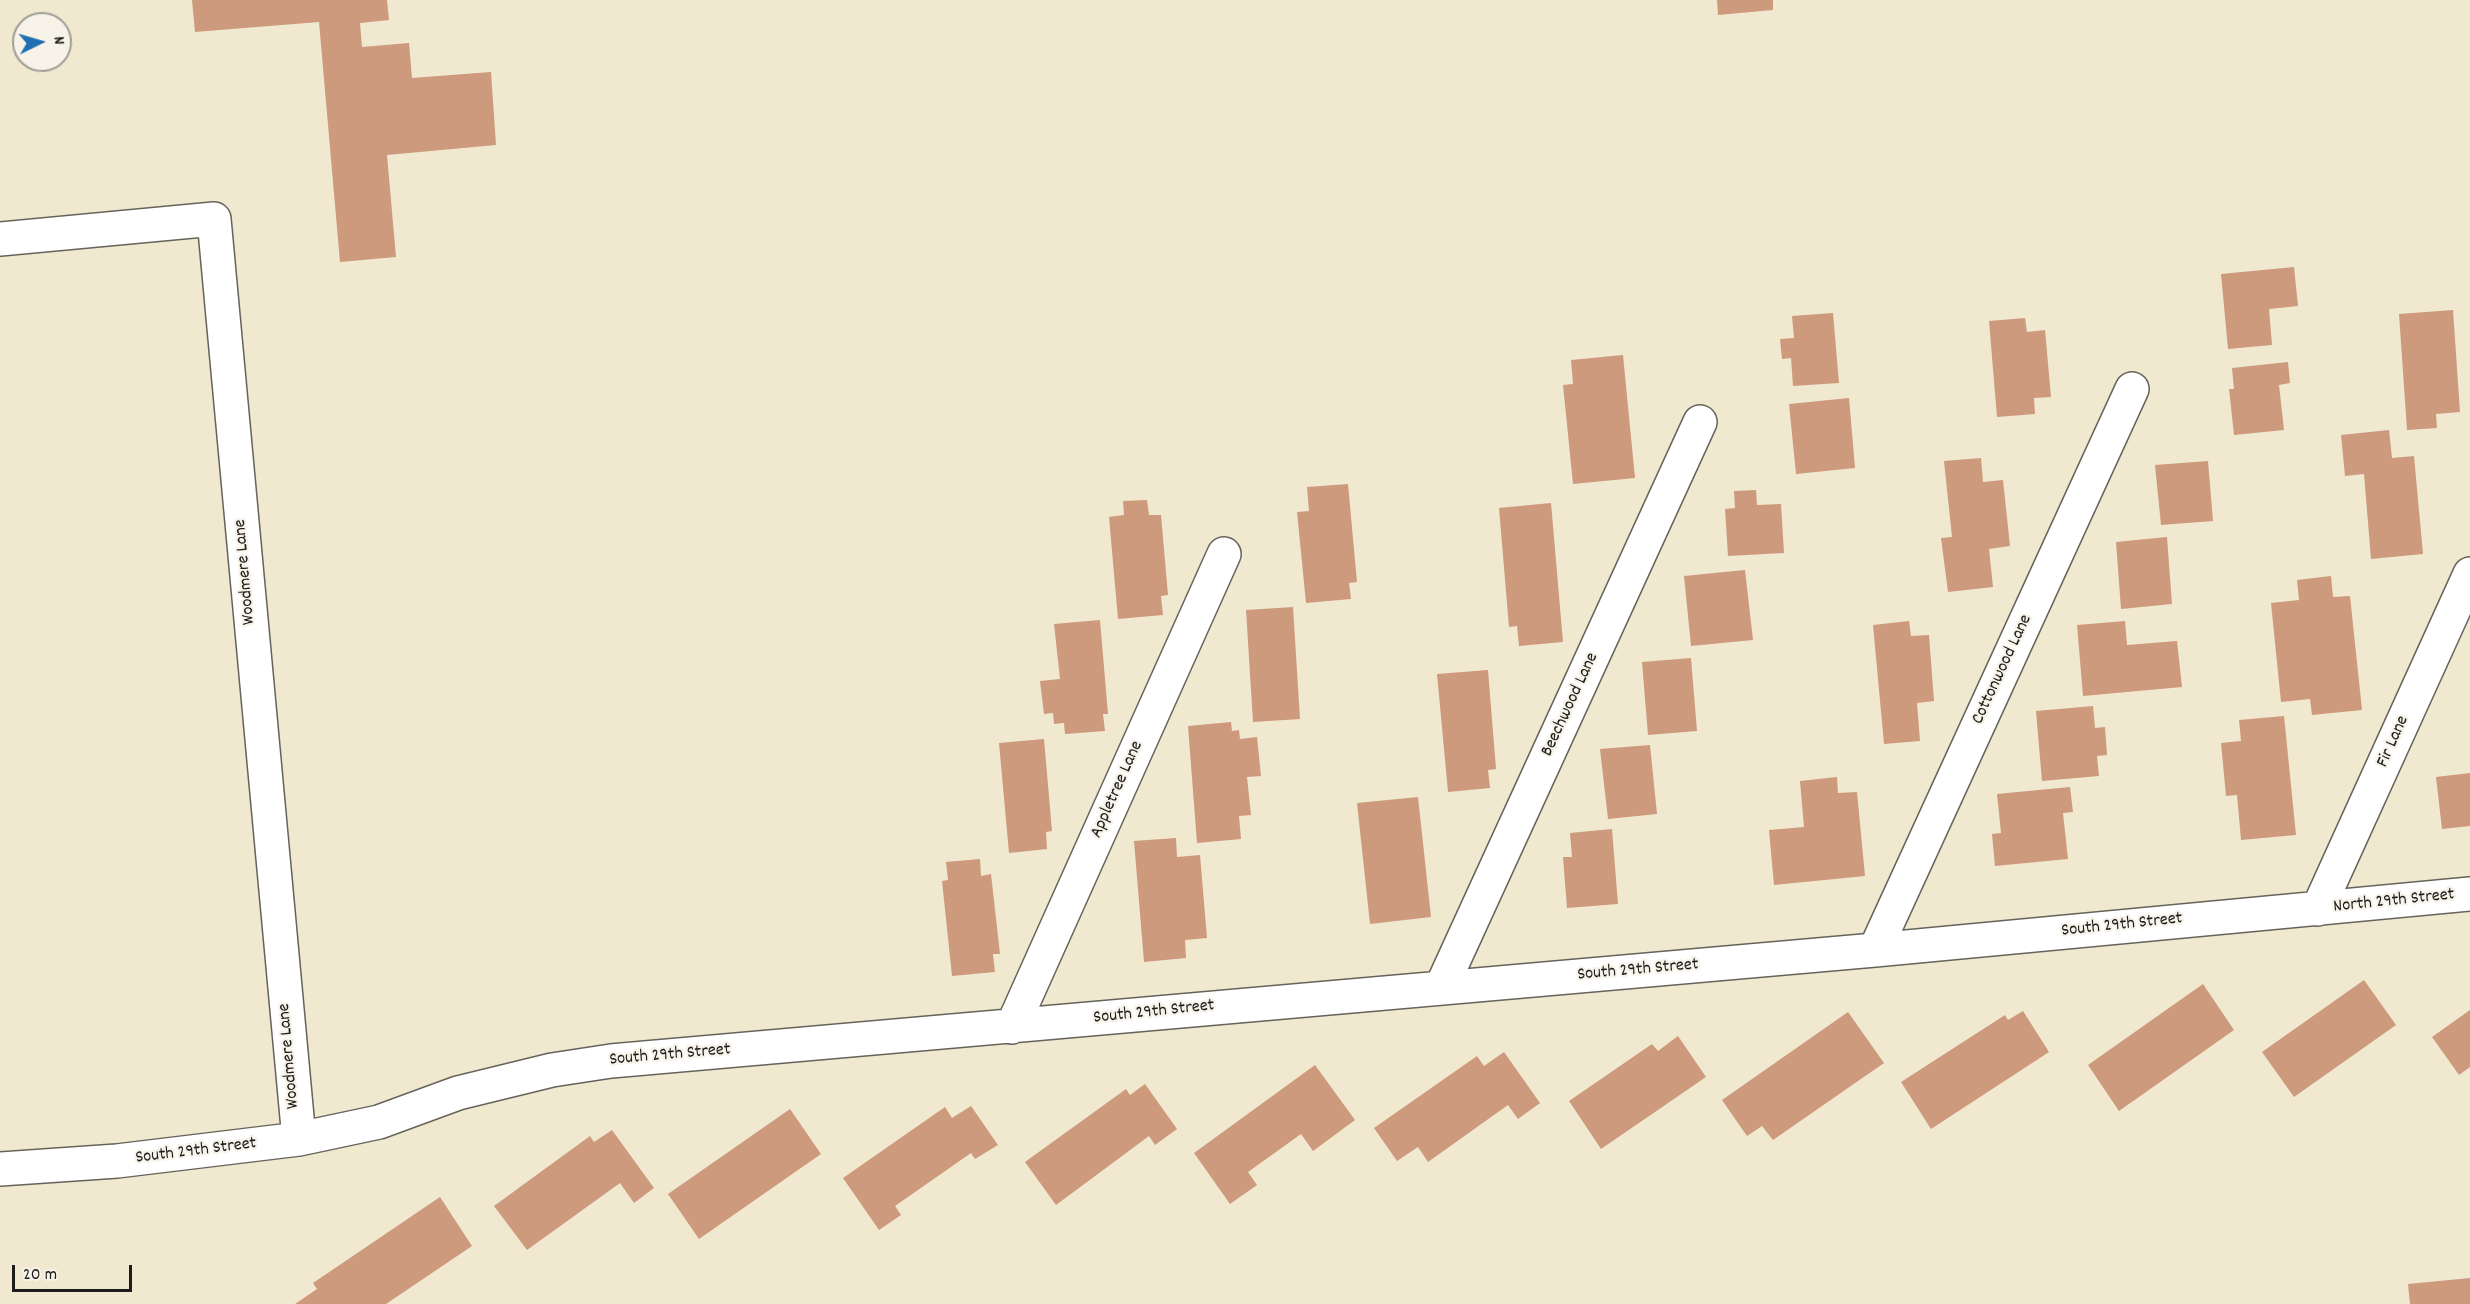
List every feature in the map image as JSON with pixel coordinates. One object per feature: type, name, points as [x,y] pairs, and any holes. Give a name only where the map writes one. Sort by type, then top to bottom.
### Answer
[{"type":"street","name":"Woodmere Lane","points":[[0,239],[214,219],[299,1139]]},
{"type":"street","name":"Cottonwood Lane","points":[[1875,950],[2132,389]]},
{"type":"street","name":"Beechwood Lane","points":[[1441,988],[1700,422]]},
{"type":"street","name":"Appletree Lane","points":[[1012,1027],[1224,554]]},
{"type":"street","name":"Fir Lane","points":[[2318,909],[2470,574]]},
{"type":"street","name":"North 29th Street","points":[[2318,909],[2470,894]]},
{"type":"street","name":"South 29th Street","points":[[0,1169],[117,1161],[299,1139],[380,1122],[458,1093],[552,1070],[610,1061],[2318,909]]},
{"type":"building","points":[[192,0],[387,0],[389,20],[360,23],[362,47],[409,43],[412,78],[491,72],[496,145],[387,155],[396,257],[340,262],[319,22],[195,32]]},
{"type":"building","points":[[1717,0],[1773,0],[1773,10],[1718,15]]},
{"type":"building","points":[[2294,267],[2298,306],[2269,309],[2272,345],[2228,349],[2221,274]]},
{"type":"building","points":[[2453,310],[2460,412],[2436,414],[2437,428],[2407,430],[2399,314]]},
{"type":"building","points":[[1833,313],[1839,383],[1793,386],[1791,358],[1782,359],[1780,339],[1794,338],[1792,316]]},
{"type":"building","points":[[2025,318],[2027,332],[2045,330],[2051,397],[2034,398],[2035,414],[1997,417],[1989,321]]},
{"type":"building","points":[[1623,355],[1635,478],[1573,484],[1563,385],[1573,384],[1571,360]]},
{"type":"building","points":[[2288,362],[2290,383],[2279,385],[2284,430],[2234,435],[2229,389],[2234,389],[2232,368]]},
{"type":"building","points":[[1849,398],[1855,468],[1796,474],[1789,404]]},
{"type":"building","points":[[2389,430],[2392,458],[2414,456],[2423,554],[2371,559],[2364,474],[2345,476],[2341,435]]},
{"type":"building","points":[[1981,458],[1983,482],[2003,480],[2010,546],[1989,549],[1993,587],[1948,592],[1941,538],[1952,537],[1944,461]]},
{"type":"building","points":[[2208,461],[2213,521],[2161,525],[2155,465]]},
{"type":"building","points":[[1348,484],[1357,582],[1349,583],[1351,599],[1306,603],[1297,512],[1309,511],[1307,487]]},
{"type":"building","points":[[1756,490],[1757,505],[1781,504],[1784,553],[1728,556],[1725,509],[1735,508],[1734,491]]},
{"type":"building","points":[[1147,500],[1149,515],[1161,515],[1168,595],[1161,596],[1163,615],[1118,619],[1109,517],[1124,515],[1123,501]]},
{"type":"building","points":[[1551,503],[1563,642],[1519,646],[1517,626],[1509,627],[1499,508]]},
{"type":"building","points":[[2167,537],[2172,604],[2121,609],[2116,542]]},
{"type":"building","points":[[1745,570],[1753,640],[1691,646],[1684,576]]},
{"type":"building","points":[[2331,576],[2333,597],[2350,596],[2362,710],[2312,715],[2310,699],[2281,702],[2271,603],[2299,600],[2297,580]]},
{"type":"building","points":[[1293,607],[1300,719],[1253,722],[1246,610]]},
{"type":"building","points":[[1100,620],[1108,714],[1103,714],[1105,731],[1065,734],[1064,723],[1054,724],[1053,713],[1044,714],[1040,681],[1060,679],[1054,624]]},
{"type":"building","points":[[1909,621],[1911,636],[1929,635],[1934,701],[1917,703],[1920,741],[1884,744],[1873,625]]},
{"type":"building","points":[[2125,621],[2127,645],[2177,641],[2182,687],[2083,696],[2077,625]]},
{"type":"building","points":[[1691,658],[1697,731],[1648,735],[1642,662]]},
{"type":"building","points":[[1488,670],[1496,769],[1488,770],[1490,788],[1448,792],[1437,674]]},
{"type":"building","points":[[2093,706],[2095,728],[2105,727],[2107,755],[2097,756],[2099,776],[2042,781],[2036,711]]},
{"type":"building","points":[[2284,716],[2296,835],[2241,840],[2237,795],[2226,796],[2221,743],[2241,741],[2239,720]]},
{"type":"building","points":[[1231,722],[1232,731],[1239,730],[1240,739],[1257,737],[1261,776],[1247,777],[1251,815],[1239,816],[1241,839],[1197,843],[1188,726]]},
{"type":"building","points":[[1044,739],[1052,831],[1046,832],[1047,849],[1009,853],[999,743]]},
{"type":"building","points":[[1650,745],[1657,814],[1608,819],[1600,749]]},
{"type":"building","points":[[2470,773],[2470,826],[2442,829],[2436,777]]},
{"type":"building","points":[[1837,777],[1838,793],[1857,792],[1865,876],[1774,885],[1769,830],[1804,827],[1800,781]]},
{"type":"building","points":[[2070,787],[2073,812],[2063,813],[2068,859],[1995,866],[1992,834],[2001,833],[1997,794]]},
{"type":"building","points":[[1418,797],[1431,917],[1370,924],[1357,803]]},
{"type":"building","points":[[1612,829],[1618,904],[1567,908],[1563,857],[1572,857],[1570,833]]},
{"type":"building","points":[[1176,838],[1177,857],[1200,855],[1207,938],[1185,940],[1186,958],[1144,962],[1134,841]]},
{"type":"building","points":[[980,859],[981,876],[991,874],[1000,954],[993,954],[995,972],[952,976],[942,881],[948,880],[946,862]]},
{"type":"building","points":[[2364,980],[2396,1025],[2294,1097],[2262,1052]]},
{"type":"building","points":[[2203,984],[2234,1030],[2119,1111],[2088,1065]]},
{"type":"building","points":[[2470,1010],[2470,1067],[2459,1075],[2432,1037]]},
{"type":"building","points":[[2023,1011],[2049,1052],[1931,1129],[1901,1082],[2005,1015],[2008,1020]]},
{"type":"building","points":[[1848,1012],[1884,1063],[1773,1140],[1762,1126],[1747,1136],[1722,1100]]},
{"type":"building","points":[[1678,1036],[1706,1077],[1601,1149],[1569,1101],[1652,1044],[1658,1051]]},
{"type":"building","points":[[1504,1052],[1540,1103],[1518,1119],[1508,1105],[1428,1162],[1418,1147],[1397,1161],[1374,1128],[1477,1056],[1484,1066]]},
{"type":"building","points":[[1315,1065],[1355,1120],[1313,1151],[1301,1134],[1248,1172],[1257,1185],[1230,1204],[1194,1153]]},
{"type":"building","points":[[1145,1084],[1177,1129],[1155,1145],[1149,1136],[1056,1205],[1025,1162],[1126,1089],[1130,1095]]},
{"type":"building","points":[[971,1106],[998,1145],[975,1159],[971,1153],[895,1206],[901,1215],[879,1230],[843,1178],[945,1107],[952,1118]]},
{"type":"building","points":[[790,1109],[821,1154],[699,1239],[668,1194]]},
{"type":"building","points":[[612,1130],[654,1188],[634,1203],[620,1183],[527,1250],[494,1206],[590,1136],[594,1142]]},
{"type":"building","points":[[440,1197],[472,1246],[386,1304],[295,1304],[317,1289],[313,1283]]},
{"type":"building","points":[[2470,1278],[2470,1304],[2410,1304],[2408,1284]]}]
